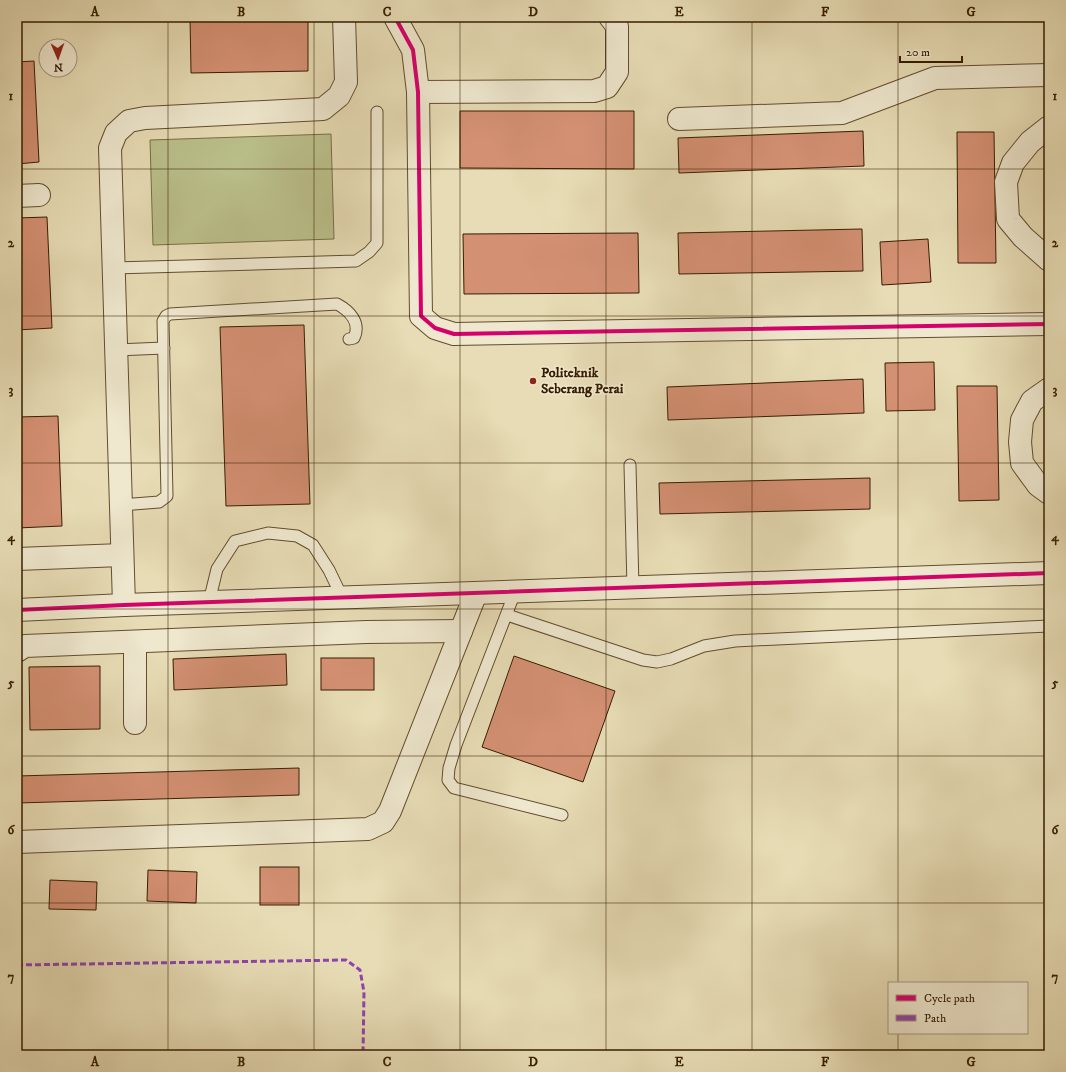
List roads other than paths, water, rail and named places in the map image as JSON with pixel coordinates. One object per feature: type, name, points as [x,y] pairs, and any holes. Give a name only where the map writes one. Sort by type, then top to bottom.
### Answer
[{"type":"street","points":[[124,605],[110,148],[116,133],[129,121],[146,118],[323,109],[339,96],[346,82],[344,17]]},
{"type":"street","points":[[395,17],[413,50],[418,92],[421,316],[435,328],[454,334],[1049,324]]},
{"type":"street","points":[[418,92],[594,91],[607,87],[617,72],[617,26],[610,17]]},
{"type":"street","points":[[679,119],[842,113],[935,78],[1049,75]]},
{"type":"street","points":[[1049,127],[1030,142],[1013,163],[1006,182],[1008,219],[1023,237],[1049,260]]},
{"type":"street","points":[[17,196],[39,195]]},
{"type":"street","points":[[1049,389],[1032,401],[1022,420],[1020,442],[1022,463],[1038,485],[1049,493]]},
{"type":"street","points":[[17,559],[122,555]]},
{"type":"street","points":[[17,610],[342,597],[1049,573]]},
{"type":"street","points":[[17,842],[368,829],[383,822],[390,811],[476,593]]},
{"type":"street","points":[[17,652],[25,646],[415,631],[461,631]]},
{"type":"street","points":[[135,642],[136,723]]},
{"type":"lane","points":[[114,268],[356,261],[369,252],[377,243],[377,112]]},
{"type":"lane","points":[[121,505],[159,502],[167,496],[163,321],[166,316],[170,314],[337,304],[345,308],[351,314],[356,323],[356,334],[354,338],[349,339]]},
{"type":"lane","points":[[116,350],[164,348]]},
{"type":"lane","points":[[630,465],[633,588]]},
{"type":"lane","points":[[209,602],[217,569],[235,541],[268,533],[297,536],[313,545],[342,597]]},
{"type":"lane","points":[[515,592],[456,745],[449,768],[448,780],[454,788],[562,815]]},
{"type":"lane","points":[[507,615],[643,660],[657,662],[671,659],[704,646],[735,641],[1049,626]]},
{"type":"place","name":"Politeknik Seberang Perai","points":[[533,381]]}]
